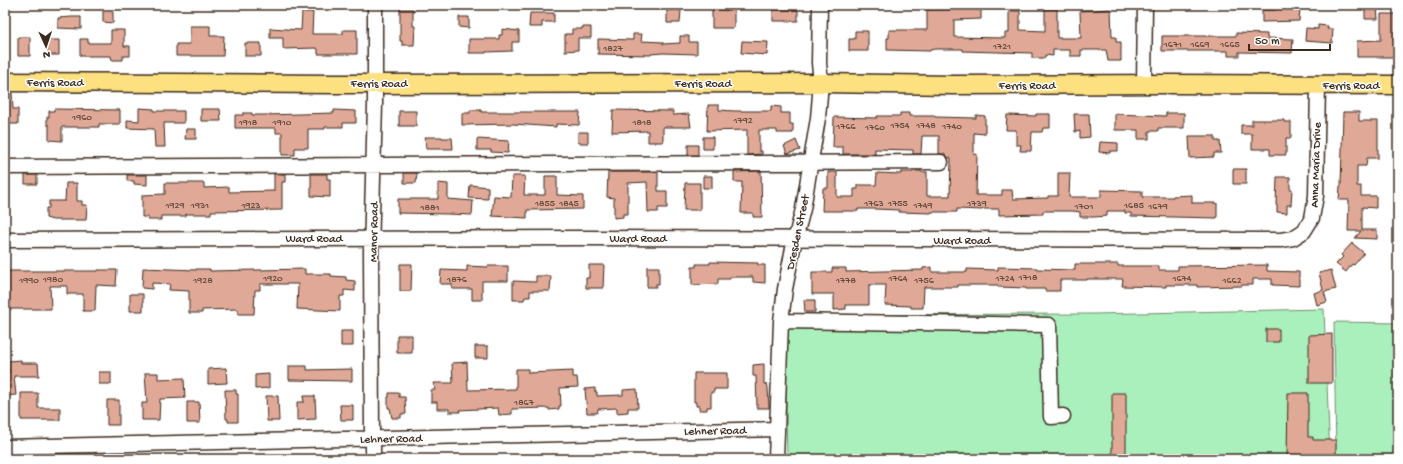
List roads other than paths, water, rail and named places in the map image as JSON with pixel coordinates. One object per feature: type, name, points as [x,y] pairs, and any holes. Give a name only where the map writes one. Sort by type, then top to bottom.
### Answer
[{"type":"main road","name":"Ferris Road","points":[[6,82],[820,83],[953,86],[1398,85]]},
{"type":"street","name":"Manor Road","points":[[374,459],[372,438],[371,252],[374,164],[375,5]]},
{"type":"street","name":"Dresden Street","points":[[776,459],[781,321],[785,289],[795,239],[803,209],[818,118],[820,83],[820,5]]},
{"type":"street","points":[[1144,85],[1145,5]]},
{"type":"street","name":"Anna Maria Drive","points":[[1271,240],[1294,238],[1304,231],[1312,218],[1316,196],[1318,86]]},
{"type":"street","points":[[5,167],[374,164],[810,164],[941,162]]},
{"type":"street","name":"Ward Road","points":[[5,240],[372,238],[1271,240]]},
{"type":"street","points":[[781,321],[1049,325],[1051,417],[1063,416]]},
{"type":"street","name":"Lehner Road","points":[[5,447],[776,428]]}]
